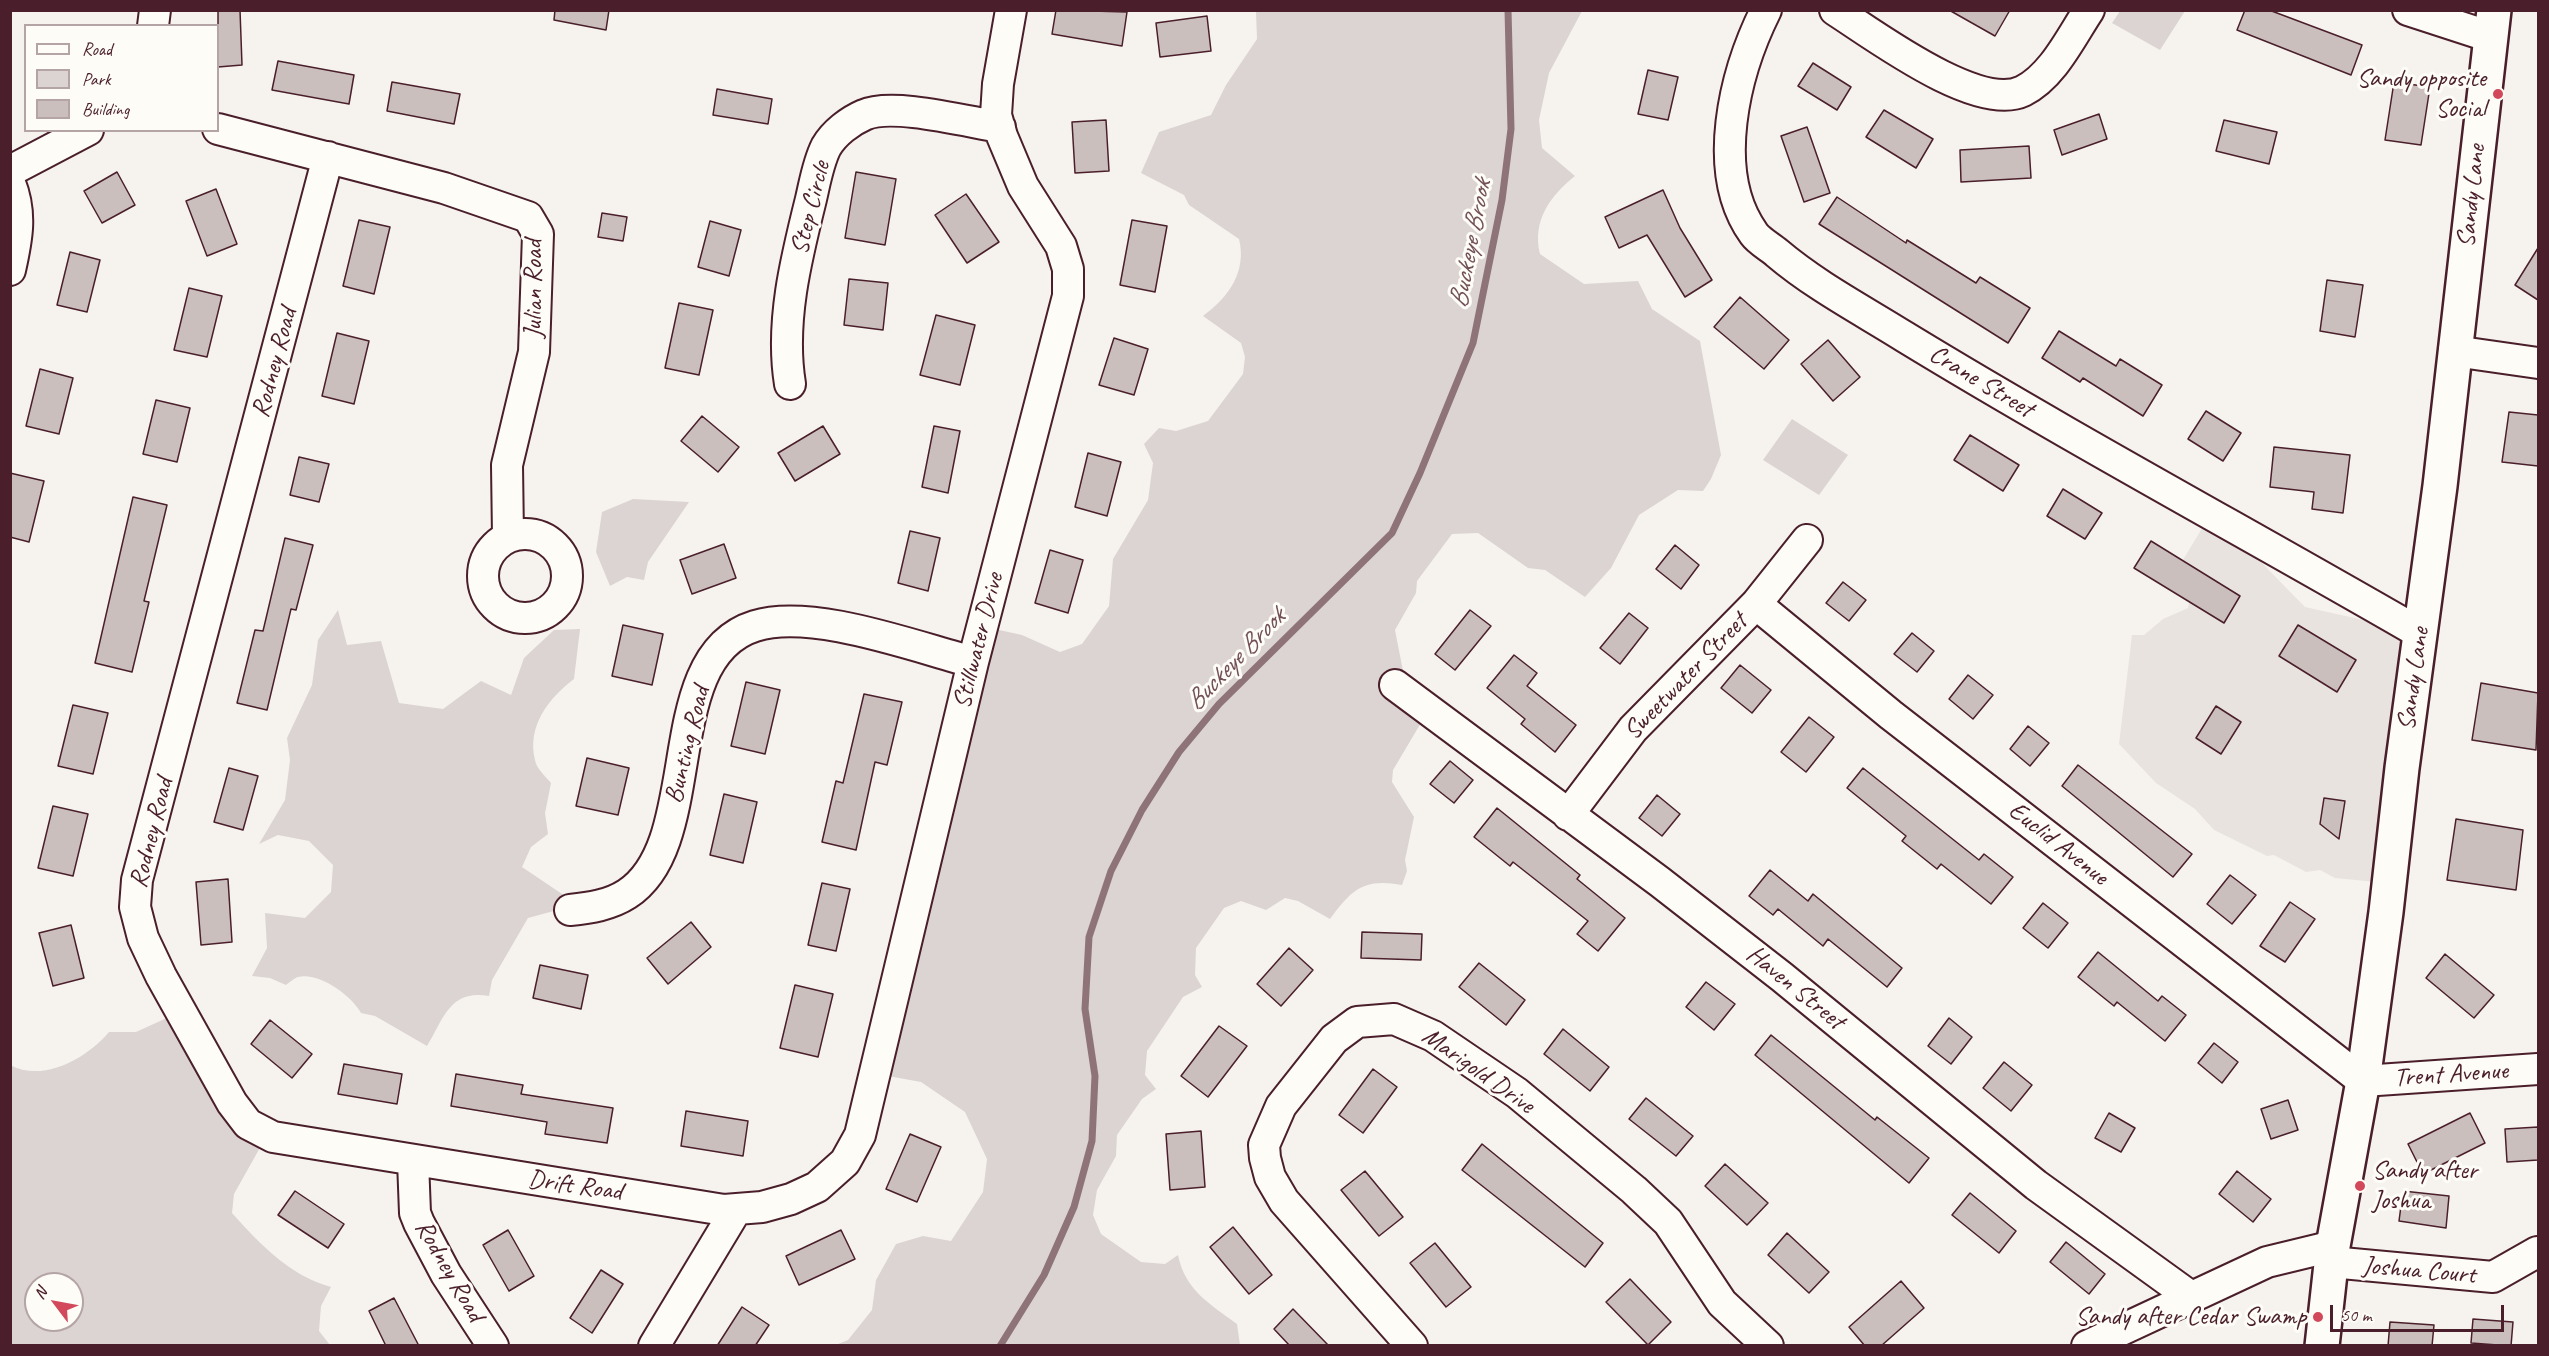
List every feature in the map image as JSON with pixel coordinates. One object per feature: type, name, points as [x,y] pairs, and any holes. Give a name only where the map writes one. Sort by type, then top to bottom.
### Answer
[{"type":"main road","name":"Sandy Lane","points":[[2322,1346],[2332,1254],[2363,1081],[2420,633],[2493,24]]},
{"type":"street","name":"Stillwater Drive","points":[[736,1210],[762,1207],[791,1199],[817,1187],[845,1162],[860,1135],[973,662],[1068,296],[1068,269],[1061,246],[1023,186],[996,115],[998,84],[1011,10]]},
{"type":"street","name":"Crane Street","points":[[1766,10],[1741,71],[1732,122],[1730,160],[1737,197],[1754,234],[1822,286],[1965,373],[2420,633]]},
{"type":"street","points":[[1835,10],[1961,86],[1984,94],[2002,95],[2022,91],[2042,76],[2089,10]]},
{"type":"street","points":[[2408,10],[2493,24]]},
{"type":"street","name":"Step Circle","points":[[790,384],[786,357],[789,306],[806,218],[827,144],[840,129],[866,114],[885,111],[1000,127]]},
{"type":"street","name":"Julian Road","points":[[219,129],[444,188],[528,218],[538,234],[534,352],[507,465],[508,537]]},
{"type":"street","points":[[10,171],[84,132]]},
{"type":"street","name":"Rodney Road","points":[[328,157],[137,880],[135,907],[143,938],[161,976],[215,1077],[248,1124],[273,1137],[413,1161],[415,1213],[419,1223],[446,1274],[493,1346]]},
{"type":"street","points":[[10,183],[18,206],[19,225],[10,270]]},
{"type":"street","points":[[2454,351],[2538,363]]},
{"type":"street","name":"Sweetwater Street","points":[[1568,815],[1633,729],[1756,604],[1807,540]]},
{"type":"street","name":"Euclid Avenue","points":[[1756,604],[1900,723],[2363,1081]]},
{"type":"street","name":"Bunting Road","points":[[570,910],[590,908],[617,900],[628,894],[650,871],[667,835],[692,711],[711,660],[728,641],[754,626],[809,621],[973,662]]},
{"type":"street","name":"Haven Street","points":[[1395,685],[1782,977],[2036,1185],[2191,1297]]},
{"type":"street","name":"Marigold Drive","points":[[1412,1346],[1284,1201],[1270,1177],[1265,1158],[1264,1145],[1274,1119],[1304,1075],[1334,1040],[1357,1022],[1377,1019],[1394,1019],[1410,1024],[1454,1049],[1517,1094],[1634,1190],[1668,1222],[1722,1303],[1768,1346]]},
{"type":"street","name":"Trent Avenue","points":[[2363,1081],[2538,1069]]},
{"type":"street","name":"Drift Road","points":[[413,1161],[655,1198],[711,1209],[736,1210]]},
{"type":"street","points":[[654,1346],[736,1210]]},
{"type":"street","name":"Joshua Court","points":[[2087,1346],[2267,1262],[2332,1254],[2493,1277],[2537,1252]]},
{"type":"shaded area","points":[[2212,512],[2305,607],[2418,632],[2386,883],[2335,878],[2320,870],[2306,872],[2274,855],[2267,856],[2214,830],[2195,809],[2156,783],[2119,744],[2132,635],[2144,635],[2163,619],[2188,608],[2189,602],[2181,590],[2181,563]]},
{"type":"green space","points":[[1275,10],[1582,11],[1549,73],[1539,120],[1542,148],[1575,176],[1558,192],[1545,210],[1539,231],[1540,254],[1584,284],[1638,281],[1652,309],[1700,341],[1721,455],[1703,491],[1678,490],[1639,515],[1611,568],[1585,597],[1545,570],[1528,568],[1478,533],[1452,534],[1417,581],[1416,593],[1395,630],[1403,671],[1434,701],[1393,770],[1392,782],[1414,817],[1405,860],[1407,871],[1402,885],[1378,883],[1360,888],[1345,900],[1330,919],[1298,901],[1285,898],[1266,910],[1241,901],[1224,908],[1196,948],[1195,975],[1202,987],[1183,997],[1147,1051],[1145,1075],[1156,1089],[1142,1099],[1117,1135],[1116,1156],[1097,1190],[1093,1215],[1101,1234],[1141,1262],[1165,1264],[1178,1255],[1186,1278],[1193,1287],[1208,1303],[1237,1324],[1240,1345],[833,1346],[848,1340],[872,1310],[876,1280],[896,1244],[923,1236],[951,1241],[983,1192],[987,1159],[965,1112],[921,1082],[877,1074],[981,626],[1022,635],[1060,652],[1082,644],[1109,606],[1113,559],[1148,500],[1153,463],[1144,444],[1159,428],[1176,431],[1208,421],[1243,374],[1245,357],[1241,343],[1203,316],[1221,300],[1234,282],[1240,262],[1239,239],[1189,205],[1184,195],[1141,173],[1159,132],[1211,115],[1226,85],[1257,39],[1256,12]]},
{"type":"green space","points":[[2120,11],[2185,11],[2160,50],[2112,23]]},
{"type":"green space","points":[[1792,419],[1848,455],[1819,495],[1763,460]]},
{"type":"green space","points":[[633,499],[689,502],[648,562],[644,580],[627,577],[610,586],[596,552],[602,512]]},
{"type":"green space","points":[[338,610],[347,645],[381,641],[399,703],[443,709],[481,681],[511,695],[524,658],[554,630],[580,629],[574,679],[548,704],[534,736],[533,748],[536,763],[551,783],[545,813],[548,834],[531,847],[522,867],[565,896],[561,909],[528,918],[492,980],[489,996],[476,995],[457,1001],[444,1016],[427,1046],[375,1016],[361,1013],[350,999],[325,981],[306,976],[293,979],[286,985],[270,978],[252,976],[267,948],[265,913],[305,918],[331,892],[333,865],[309,841],[278,835],[259,844],[285,800],[290,760],[287,738],[312,685],[318,640]]},
{"type":"green space","points":[[180,1012],[266,1137],[234,1194],[232,1213],[265,1247],[289,1267],[316,1282],[331,1287],[321,1306],[319,1331],[330,1345],[11,1345],[10,1065],[23,1070],[37,1071],[64,1065],[89,1051],[109,1032],[136,1032]]},
{"type":"building","points":[[218,10],[240,10],[242,65],[219,67]]},
{"type":"building","points":[[555,10],[609,10],[606,30],[554,20]]},
{"type":"building","points":[[1056,10],[1127,12],[1122,46],[1052,34]]},
{"type":"building","points":[[1949,10],[2010,10],[1995,36]]},
{"type":"building","points":[[2245,10],[2269,10],[2362,45],[2351,75],[2237,30]]},
{"type":"building","points":[[1207,16],[1211,51],[1160,57],[1156,23]]},
{"type":"building","points":[[278,61],[354,75],[349,104],[272,90]]},
{"type":"building","points":[[1813,63],[1851,87],[1837,110],[1798,86]]},
{"type":"building","points":[[1648,70],[1678,77],[1668,120],[1638,114]]},
{"type":"building","points":[[392,82],[460,94],[454,124],[387,111]]},
{"type":"building","points":[[2394,82],[2430,87],[2421,145],[2385,140]]},
{"type":"building","points":[[717,89],[772,99],[768,124],[713,115]]},
{"type":"building","points":[[1884,110],[1933,139],[1916,168],[1866,137]]},
{"type":"building","points":[[2099,114],[2107,139],[2062,155],[2054,130]]},
{"type":"building","points":[[1106,120],[1109,171],[1075,173],[1072,122]]},
{"type":"building","points":[[2224,120],[2277,132],[2269,164],[2216,151]]},
{"type":"building","points":[[1807,127],[1830,193],[1804,202],[1781,136]]},
{"type":"building","points":[[2029,146],[2031,178],[1961,182],[1960,150]]},
{"type":"building","points":[[117,172],[135,205],[102,223],[84,191]]},
{"type":"building","points":[[856,172],[896,179],[885,245],[845,238]]},
{"type":"building","points":[[216,189],[237,244],[207,256],[186,201]]},
{"type":"building","points":[[1663,190],[1680,228],[1712,280],[1685,297],[1647,235],[1619,248],[1605,217]]},
{"type":"building","points":[[966,194],[999,242],[967,263],[935,215]]},
{"type":"building","points":[[1837,197],[1906,243],[1907,240],[1976,283],[1980,277],[2030,308],[2008,343],[1819,224]]},
{"type":"building","points":[[602,213],[627,217],[623,241],[598,237]]},
{"type":"building","points":[[359,220],[390,227],[374,294],[343,286]]},
{"type":"building","points":[[1132,220],[1167,226],[1155,292],[1120,285]]},
{"type":"building","points":[[710,221],[741,230],[729,276],[698,267]]},
{"type":"building","points":[[2538,248],[2538,300],[2515,285]]},
{"type":"building","points":[[70,252],[100,260],[87,312],[57,305]]},
{"type":"building","points":[[849,279],[888,283],[883,330],[844,325]]},
{"type":"building","points":[[2327,280],[2363,285],[2355,337],[2320,331]]},
{"type":"building","points":[[189,288],[222,296],[207,357],[174,350]]},
{"type":"building","points":[[1740,297],[1789,340],[1764,369],[1714,327]]},
{"type":"building","points":[[679,303],[713,310],[699,375],[665,368]]},
{"type":"building","points":[[936,315],[975,325],[960,385],[920,375]]},
{"type":"building","points":[[2059,331],[2116,366],[2120,359],[2162,385],[2143,416],[2083,378],[2080,382],[2042,358]]},
{"type":"building","points":[[337,333],[369,341],[354,404],[322,396]]},
{"type":"building","points":[[1114,338],[1148,349],[1134,395],[1099,385]]},
{"type":"building","points":[[1828,340],[1860,377],[1833,401],[1801,364]]},
{"type":"building","points":[[40,369],[73,378],[59,434],[26,426]]},
{"type":"building","points":[[156,400],[190,408],[177,462],[143,454]]},
{"type":"building","points":[[2206,411],[2241,433],[2223,461],[2188,439]]},
{"type":"building","points":[[2509,412],[2538,415],[2538,466],[2502,462]]},
{"type":"building","points":[[702,416],[739,447],[718,472],[681,441]]},
{"type":"building","points":[[823,426],[840,454],[795,481],[778,453]]},
{"type":"building","points":[[934,426],[960,431],[948,493],[922,487]]},
{"type":"building","points":[[1970,435],[2019,465],[2003,491],[1954,460]]},
{"type":"building","points":[[2274,447],[2350,455],[2343,513],[2312,509],[2314,492],[2270,487]]},
{"type":"building","points":[[1088,453],[1121,462],[1107,516],[1075,507]]},
{"type":"building","points":[[299,457],[329,464],[319,502],[290,495]]},
{"type":"building","points":[[10,473],[44,481],[29,542],[10,537]]},
{"type":"building","points":[[2063,489],[2102,513],[2085,539],[2047,516]]},
{"type":"building","points":[[133,497],[167,505],[144,601],[149,602],[132,672],[95,663]]},
{"type":"building","points":[[910,531],[940,538],[928,591],[898,583]]},
{"type":"building","points":[[285,538],[313,545],[296,610],[291,609],[267,710],[237,703],[255,630],[263,631]]},
{"type":"building","points":[[2151,541],[2240,596],[2224,623],[2134,568]]},
{"type":"building","points":[[724,544],[736,578],[692,594],[680,560]]},
{"type":"building","points":[[1675,545],[1699,565],[1681,589],[1656,569]]},
{"type":"building","points":[[1050,550],[1083,560],[1068,613],[1035,603]]},
{"type":"building","points":[[1843,582],[1866,600],[1849,621],[1826,603]]},
{"type":"building","points":[[1470,610],[1491,626],[1455,670],[1435,654]]},
{"type":"building","points":[[1629,613],[1648,628],[1620,664],[1600,648]]},
{"type":"building","points":[[623,625],[663,634],[652,685],[612,676]]},
{"type":"building","points":[[2298,625],[2356,660],[2337,692],[2279,656]]},
{"type":"building","points":[[1912,633],[1934,651],[1917,672],[1894,654]]},
{"type":"building","points":[[1514,655],[1537,673],[1527,686],[1576,725],[1555,752],[1521,724],[1525,719],[1487,688]]},
{"type":"building","points":[[1740,665],[1771,690],[1752,713],[1721,688]]},
{"type":"building","points":[[1968,675],[1993,695],[1973,719],[1949,699]]},
{"type":"building","points":[[746,682],[780,690],[765,754],[731,746]]},
{"type":"building","points":[[2481,683],[2538,693],[2536,750],[2472,740]]},
{"type":"building","points":[[864,694],[902,702],[887,765],[875,762],[856,850],[822,842],[836,781],[843,783]]},
{"type":"building","points":[[73,705],[108,713],[93,774],[58,766]]},
{"type":"building","points":[[2216,706],[2241,722],[2221,754],[2196,738]]},
{"type":"building","points":[[1809,717],[1834,737],[1806,772],[1781,752]]},
{"type":"building","points":[[2028,726],[2049,743],[2030,766],[2010,749]]},
{"type":"building","points":[[587,758],[629,768],[618,815],[576,806]]},
{"type":"building","points":[[1450,761],[1473,780],[1454,803],[1430,784]]},
{"type":"building","points":[[2078,765],[2192,854],[2173,877],[2062,786]]},
{"type":"building","points":[[229,768],[258,776],[243,830],[214,822]]},
{"type":"building","points":[[1863,768],[1979,860],[1984,854],[2013,877],[1991,904],[1941,864],[1937,869],[1902,841],[1906,836],[1847,788]]},
{"type":"building","points":[[724,794],[757,802],[743,863],[710,855]]},
{"type":"building","points":[[1657,795],[1680,814],[1662,836],[1639,818]]},
{"type":"building","points":[[2324,798],[2345,801],[2339,839],[2320,824]]},
{"type":"building","points":[[53,806],[88,814],[73,876],[38,868]]},
{"type":"building","points":[[1497,808],[1580,875],[1577,879],[1625,918],[1598,951],[1577,934],[1588,921],[1513,862],[1510,866],[1474,837]]},
{"type":"building","points":[[2456,819],[2523,830],[2516,890],[2447,880]]},
{"type":"building","points":[[1770,870],[1808,901],[1813,894],[1902,968],[1887,987],[1828,939],[1823,946],[1778,909],[1773,915],[1749,896]]},
{"type":"building","points":[[2230,875],[2256,895],[2232,924],[2207,904]]},
{"type":"building","points":[[228,879],[232,942],[201,945],[196,882]]},
{"type":"building","points":[[822,883],[850,889],[836,951],[808,945]]},
{"type":"building","points":[[2290,902],[2315,919],[2285,962],[2260,946]]},
{"type":"building","points":[[2043,903],[2068,923],[2048,948],[2023,928]]},
{"type":"building","points":[[691,922],[711,947],[668,984],[647,958]]},
{"type":"building","points":[[71,925],[84,978],[53,986],[39,933]]},
{"type":"building","points":[[1362,932],[1422,934],[1421,960],[1361,958]]},
{"type":"building","points":[[1289,948],[1313,970],[1281,1006],[1257,984]]},
{"type":"building","points":[[2098,952],[2158,1001],[2162,996],[2186,1015],[2165,1041],[2117,1002],[2114,1006],[2078,977]]},
{"type":"building","points":[[2445,954],[2494,995],[2474,1018],[2426,978]]},
{"type":"building","points":[[1479,963],[1525,1000],[1506,1025],[1459,987]]},
{"type":"building","points":[[540,965],[588,975],[581,1009],[533,998]]},
{"type":"building","points":[[1706,982],[1735,1004],[1714,1030],[1686,1007]]},
{"type":"building","points":[[795,985],[833,994],[818,1057],[780,1048]]},
{"type":"building","points":[[1949,1018],[1972,1037],[1951,1064],[1928,1046]]},
{"type":"building","points":[[270,1020],[312,1054],[292,1078],[251,1044]]},
{"type":"building","points":[[1219,1026],[1247,1046],[1208,1097],[1181,1076]]},
{"type":"building","points":[[1563,1029],[1609,1067],[1590,1091],[1544,1054]]},
{"type":"building","points":[[1771,1035],[1875,1120],[1877,1117],[1929,1158],[1909,1183],[1755,1055]]},
{"type":"building","points":[[2214,1043],[2238,1062],[2222,1083],[2198,1063]]},
{"type":"building","points":[[2004,1062],[2032,1085],[2011,1111],[1983,1088]]},
{"type":"building","points":[[344,1064],[402,1074],[397,1104],[338,1094]]},
{"type":"building","points":[[1373,1069],[1397,1087],[1363,1133],[1339,1115]]},
{"type":"building","points":[[456,1074],[523,1085],[521,1094],[613,1108],[607,1143],[545,1134],[547,1122],[451,1106]]},
{"type":"building","points":[[1646,1098],[1693,1136],[1676,1156],[1629,1119]]},
{"type":"building","points":[[2288,1100],[2298,1130],[2271,1139],[2261,1109]]},
{"type":"building","points":[[686,1111],[748,1121],[743,1156],[681,1146]]},
{"type":"building","points":[[2109,1113],[2135,1128],[2121,1152],[2095,1138]]},
{"type":"building","points":[[2470,1113],[2485,1143],[2423,1174],[2408,1144]]},
{"type":"building","points":[[2538,1127],[2538,1160],[2507,1162],[2505,1129]]},
{"type":"building","points":[[1201,1131],[1205,1187],[1170,1190],[1166,1134]]},
{"type":"building","points":[[910,1134],[941,1147],[917,1202],[886,1189]]},
{"type":"building","points":[[1482,1144],[1603,1243],[1585,1267],[1462,1170]]},
{"type":"building","points":[[1725,1164],[1768,1203],[1747,1225],[1705,1186]]},
{"type":"building","points":[[1365,1171],[1403,1217],[1379,1236],[1341,1190]]},
{"type":"building","points":[[2237,1171],[2271,1199],[2253,1222],[2219,1194]]},
{"type":"building","points":[[295,1191],[344,1224],[328,1248],[278,1215]]},
{"type":"building","points":[[2403,1191],[2449,1196],[2446,1228],[2399,1221]]},
{"type":"building","points":[[1970,1193],[2016,1231],[1999,1253],[1952,1215]]},
{"type":"building","points":[[1233,1227],[1272,1275],[1249,1294],[1210,1247]]},
{"type":"building","points":[[508,1230],[534,1276],[509,1291],[483,1245]]},
{"type":"building","points":[[841,1230],[855,1259],[799,1285],[786,1256]]},
{"type":"building","points":[[1787,1233],[1829,1272],[1809,1293],[1768,1255]]},
{"type":"building","points":[[2066,1242],[2105,1274],[2089,1294],[2050,1262]]},
{"type":"building","points":[[1435,1243],[1471,1287],[1446,1307],[1410,1263]]},
{"type":"building","points":[[601,1270],[623,1284],[592,1333],[570,1318]]},
{"type":"building","points":[[1630,1279],[1671,1322],[1648,1345],[1606,1302]]},
{"type":"building","points":[[1901,1281],[1924,1308],[1881,1346],[1865,1346],[1849,1327]]},
{"type":"building","points":[[394,1298],[419,1346],[386,1346],[369,1311]]},
{"type":"building","points":[[742,1307],[769,1325],[755,1346],[717,1346]]},
{"type":"building","points":[[1293,1309],[1329,1346],[1290,1346],[1274,1329]]},
{"type":"building","points":[[2473,1319],[2513,1322],[2511,1346],[2471,1343]]},
{"type":"building","points":[[2390,1322],[2434,1325],[2432,1346],[2388,1346]]},
{"type":"waterway","name":"Buckeye Brook","points":[[1000,1346],[1044,1275],[1074,1207],[1092,1141],[1095,1076],[1085,1009],[1089,937],[1111,871],[1142,810],[1179,752],[1219,704],[1392,533],[1420,473],[1473,343],[1502,200],[1511,129],[1508,10]]},
{"type":"place","name":"Sandy opposite Social","points":[[2498,94]]},
{"type":"place","name":"Sandy after Joshua","points":[[2360,1186]]},
{"type":"place","name":"Sandy after Cedar Swamp","points":[[2318,1317]]}]
